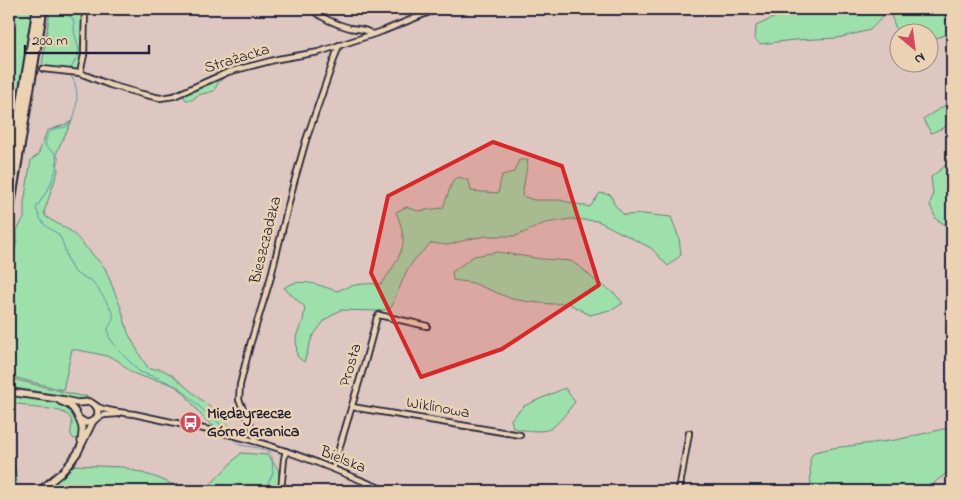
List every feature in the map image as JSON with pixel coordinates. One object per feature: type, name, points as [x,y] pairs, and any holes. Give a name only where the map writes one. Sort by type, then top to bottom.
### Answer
[{"type":"highway","points":[[9,177],[37,9]]},
{"type":"highway","points":[[9,214],[43,9]]},
{"type":"main road","points":[[9,392],[77,403],[85,402],[96,406],[98,413],[76,456],[68,466],[39,491]]},
{"type":"main road","points":[[52,399],[72,408],[78,417],[83,427],[81,446]]},
{"type":"main road","points":[[78,417],[78,408],[85,402]]},
{"type":"main road","points":[[78,417],[86,423],[94,420]]},
{"type":"street","points":[[9,29],[12,9]]},
{"type":"street","points":[[80,73],[84,55],[85,9]]},
{"type":"street","points":[[311,9],[332,23],[366,30],[372,34]]},
{"type":"street","name":"Strażacka","points":[[44,69],[80,73],[110,85],[160,98],[174,96],[228,72],[278,59],[319,52],[437,9]]},
{"type":"street","name":"Bieszczadzka","points":[[255,442],[255,434],[239,400],[240,385],[250,345],[271,278],[306,140],[338,46]]},
{"type":"street","name":"Prosta","points":[[333,468],[377,317],[379,315],[427,326]]},
{"type":"street","name":"Bielska","points":[[96,406],[102,409],[232,435],[286,451],[333,468],[387,491]]},
{"type":"street","name":"Wiklinowa","points":[[352,407],[520,435]]},
{"type":"street","points":[[94,420],[104,415],[126,413]]},
{"type":"street","points":[[680,491],[689,434]]},
{"type":"street","points":[[281,491],[286,451]]},
{"type":"highlighted area","points":[[493,142],[562,166],[599,285],[502,349],[421,377],[371,273],[388,196]]},
{"type":"green space","points":[[14,9],[33,9],[9,152],[9,40]]},
{"type":"green space","points":[[50,9],[82,9],[80,66],[78,69],[73,71],[42,66]]},
{"type":"green space","points":[[792,9],[939,9],[952,26],[952,32],[938,37],[938,22],[894,22],[889,10],[870,30],[838,38],[760,44],[755,39],[756,26]]},
{"type":"green space","points":[[228,73],[218,83],[214,91],[198,95],[192,100],[186,100],[182,94]]},
{"type":"green space","points":[[952,101],[952,124],[931,133],[923,119]]},
{"type":"green space","points":[[72,121],[56,156],[58,171],[44,212],[46,217],[72,232],[105,268],[121,308],[128,333],[149,369],[161,369],[172,375],[226,421],[227,428],[220,428],[208,422],[177,387],[135,374],[117,360],[102,355],[72,349],[63,390],[9,376],[9,284],[17,230],[24,218],[24,203],[31,160],[38,155],[47,131]]},
{"type":"green space","points":[[519,160],[528,160],[522,196],[534,200],[559,200],[590,207],[600,193],[611,195],[614,204],[624,215],[643,214],[671,217],[679,238],[681,255],[668,266],[651,248],[598,221],[571,219],[545,223],[516,236],[486,236],[448,245],[431,243],[407,270],[391,308],[379,311],[340,310],[325,320],[312,337],[304,362],[297,356],[296,337],[303,321],[305,307],[284,288],[290,284],[303,282],[337,291],[359,284],[381,284],[388,276],[400,254],[403,244],[402,232],[396,212],[406,207],[418,211],[443,208],[453,180],[459,177],[469,181],[471,191],[498,193],[502,175],[514,172]]},
{"type":"green space","points":[[945,166],[952,170],[952,227],[936,219],[930,205],[933,193],[931,177]]},
{"type":"green space","points":[[11,228],[16,229],[16,235],[9,277],[9,241]]},
{"type":"green space","points":[[497,252],[542,259],[571,261],[614,293],[623,303],[614,309],[590,315],[568,303],[553,304],[512,299],[473,283],[453,280],[452,272],[474,256]]},
{"type":"green space","points":[[9,378],[89,397],[78,400],[60,395],[9,387]]},
{"type":"green space","points":[[565,388],[575,402],[553,427],[537,431],[513,428],[511,419],[524,406]]},
{"type":"green space","points":[[9,395],[48,401],[67,407],[78,426],[79,438],[74,439],[71,436],[71,419],[67,415],[55,410],[9,403]]},
{"type":"green space","points":[[952,427],[952,469],[934,483],[935,491],[811,491],[810,459],[814,452],[896,440]]},
{"type":"green space","points":[[241,453],[268,455],[278,469],[281,491],[48,491],[73,465],[123,467],[158,478],[185,490],[208,487]]},
{"type":"green space","points":[[9,458],[15,469],[17,491],[9,491]]},
{"type":"waterway","points":[[62,9],[73,19],[79,50],[70,70]]},
{"type":"waterway","points":[[70,74],[76,88],[75,113],[70,123],[65,127],[53,130],[46,139],[45,145],[57,155],[59,160],[50,186],[36,208],[42,222],[61,238],[68,262],[73,270],[93,282],[110,308],[113,316],[108,328],[109,337],[120,352],[140,372],[180,388],[226,429]]},
{"type":"waterway","points":[[233,439],[240,445],[259,448],[269,452],[272,457],[273,473],[268,483],[267,491]]},
{"type":"place","name":"Międzyrzecze Górne Granica","points":[[191,423]]}]
